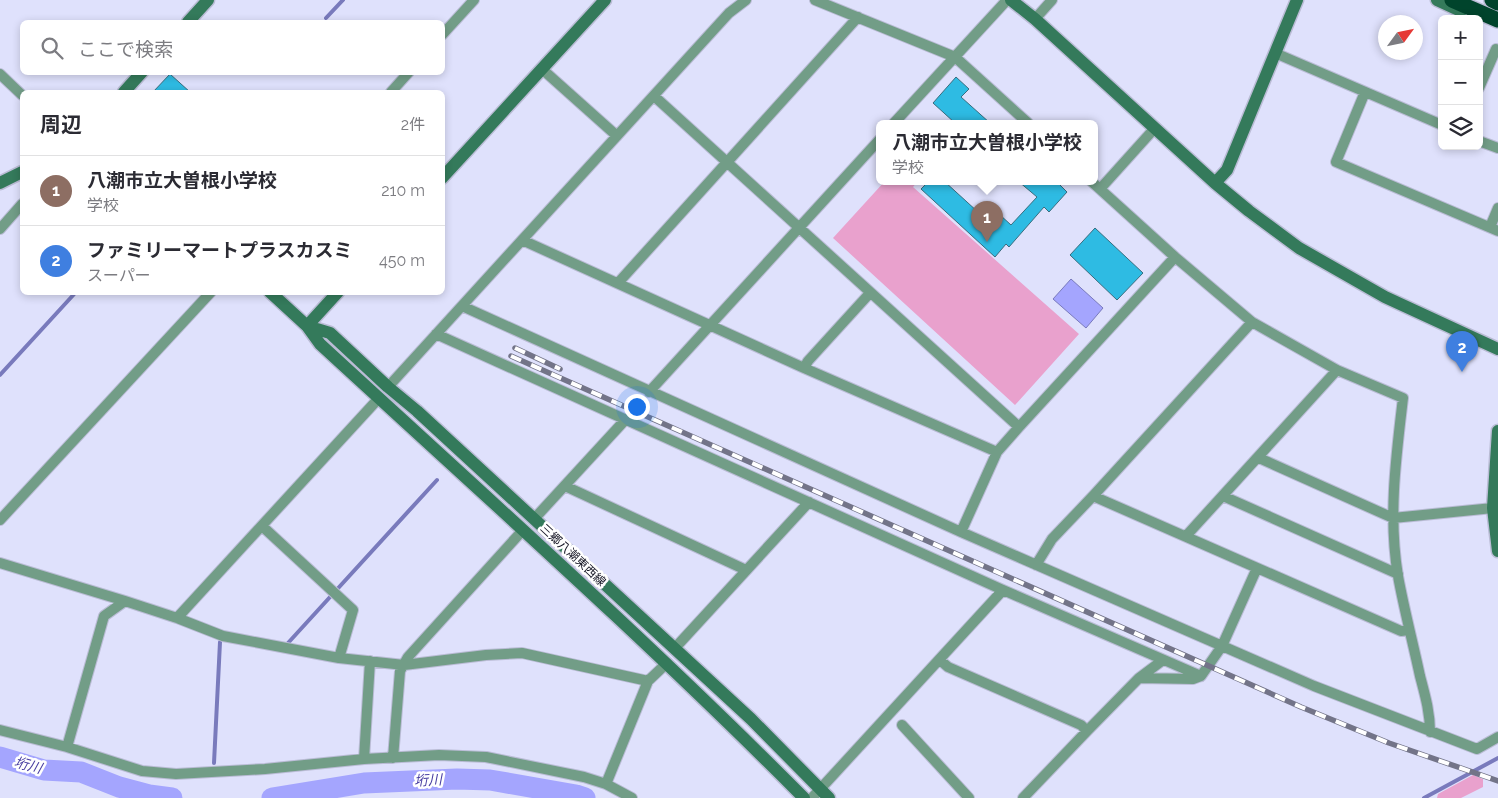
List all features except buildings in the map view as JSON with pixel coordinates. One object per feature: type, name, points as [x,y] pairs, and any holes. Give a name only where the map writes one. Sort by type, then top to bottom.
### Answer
[{"type":"highway","points":[[1452,0],[1498,20]]},
{"type":"highway","points":[[1492,0],[1498,3]]},
{"type":"street","points":[[190,20],[208,0]]},
{"type":"street","points":[[445,175],[605,0]]},
{"type":"street","points":[[388,387],[729,13],[746,0]]},
{"type":"street","points":[[815,0],[955,57],[1025,120]]},
{"type":"street","points":[[897,120],[1007,0]]},
{"type":"street","points":[[1011,0],[1035,19],[1215,183],[1299,248],[1385,297],[1498,348]]},
{"type":"street","points":[[1035,19],[1052,0]]},
{"type":"street","points":[[1215,183],[1227,170],[1297,0]]},
{"type":"street","points":[[1437,0],[1470,15]]},
{"type":"street","points":[[445,31],[469,2]]},
{"type":"street","points":[[618,283],[858,17]]},
{"type":"street","points":[[1483,21],[1498,27]]},
{"type":"street","points":[[1483,79],[1496,49]]},
{"type":"street","points":[[1275,53],[1438,123]]},
{"type":"street","points":[[542,69],[617,136]]},
{"type":"street","points":[[0,74],[20,93]]},
{"type":"street","points":[[126,90],[139,75]]},
{"type":"street","points":[[393,90],[406,75]]},
{"type":"street","points":[[1365,92],[1336,162],[1494,229],[1498,208]]},
{"type":"street","points":[[654,96],[1018,427]]},
{"type":"street","points":[[1100,189],[1154,129]]},
{"type":"street","points":[[1483,142],[1498,148]]},
{"type":"street","points":[[649,392],[876,143]]},
{"type":"street","points":[[0,183],[20,173]]},
{"type":"street","points":[[1096,185],[1175,257],[1252,322],[1337,370],[1403,398],[1395,465],[1393,518],[1398,574],[1409,630],[1430,716],[1430,732]]},
{"type":"street","points":[[0,229],[20,206]]},
{"type":"street","points":[[522,240],[804,368],[998,452]]},
{"type":"street","points":[[961,532],[998,452],[1018,427],[1175,257]]},
{"type":"street","points":[[804,368],[808,361],[870,294]]},
{"type":"street","points":[[0,520],[207,295]]},
{"type":"street","name":"三郷八潮東西線","points":[[273,295],[307,326],[320,344],[740,732],[804,798]]},
{"type":"street","points":[[307,326],[335,295]]},
{"type":"street","points":[[462,306],[961,532],[1314,686],[1430,732],[1477,748],[1498,737]]},
{"type":"street","points":[[1036,565],[1052,539],[1252,322]]},
{"type":"street","name":"三郷八潮東西線","points":[[307,326],[330,333],[417,411],[751,719],[821,795]]},
{"type":"street","points":[[436,334],[1003,590],[1201,676]]},
{"type":"street","points":[[1186,536],[1259,458],[1337,370]]},
{"type":"street","points":[[177,618],[379,398]]},
{"type":"street","points":[[534,519],[626,419]]},
{"type":"street","points":[[1498,431],[1494,508],[1498,551]]},
{"type":"street","points":[[1259,458],[1393,518],[1494,508]]},
{"type":"street","points":[[565,486],[746,570]]},
{"type":"street","points":[[1093,496],[1401,632],[1409,630]]},
{"type":"street","points":[[1223,496],[1398,574]]},
{"type":"street","points":[[675,648],[809,502]]},
{"type":"street","points":[[262,526],[353,610],[339,658]]},
{"type":"street","points":[[393,758],[400,671],[408,657],[523,530]]},
{"type":"street","points":[[0,563],[126,601],[223,636],[339,658],[404,666],[486,655],[522,653],[648,681]]},
{"type":"street","points":[[1139,678],[1193,679],[1201,676],[1222,646],[1257,568]]},
{"type":"street","points":[[821,795],[1003,590]]},
{"type":"street","points":[[67,747],[104,616],[126,601]]},
{"type":"street","points":[[940,660],[948,667],[1081,725],[1088,731]]},
{"type":"street","points":[[1023,798],[1139,678],[1164,660]]},
{"type":"street","points":[[364,759],[370,661]]},
{"type":"street","points":[[606,784],[648,681],[667,663]]},
{"type":"street","points":[[902,725],[968,798]]},
{"type":"street","points":[[0,730],[67,747],[142,771],[176,774],[265,769],[364,759],[448,755],[486,757],[584,777],[606,784],[632,798]]},
{"type":"shaded area","points":[[881,185],[915,185],[913,187],[1079,334],[1015,405],[833,238]]},
{"type":"shaded area","points":[[1473,775],[1483,779],[1483,787],[1461,798],[1437,798],[1438,794]]},
{"type":"water","points":[[1071,279],[1103,308],[1086,328],[1053,299]]},
{"type":"waterway","points":[[326,18],[343,0]]},
{"type":"waterway","points":[[0,375],[73,295]]},
{"type":"waterway","points":[[288,643],[437,480]]},
{"type":"waterway","points":[[214,763],[220,642]]},
{"type":"waterway","name":"垳川","points":[[0,757],[44,770],[81,772],[119,787],[149,795],[172,798]]},
{"type":"waterway","points":[[1424,798],[1498,758]]},
{"type":"waterway","name":"垳川","points":[[272,798],[364,783],[457,779],[490,780],[585,798]]},
{"type":"railway","points":[[515,348],[560,369]]},
{"type":"railway","points":[[511,356],[1301,707],[1389,743],[1498,781]]},
{"type":"place","name":"八潮市立大曽根小学校","points":[[987,242]]},
{"type":"place","name":"ファミリーマートプラスカスミ","points":[[1462,372]]}]
